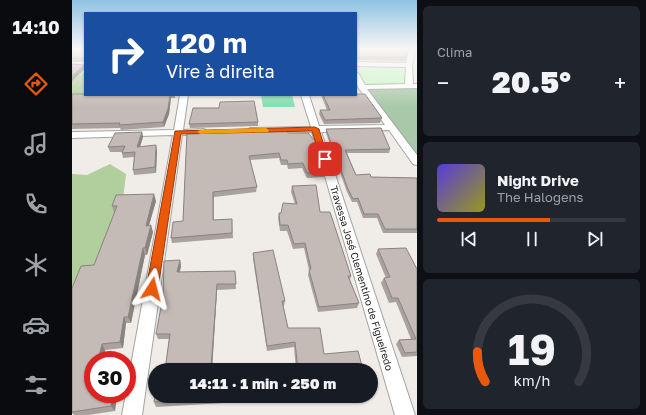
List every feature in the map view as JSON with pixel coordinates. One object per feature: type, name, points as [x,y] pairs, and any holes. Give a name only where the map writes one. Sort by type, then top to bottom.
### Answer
[{"type":"street","points":[[409,68],[409,86]]},
{"type":"street","points":[[357,76],[362,87],[417,162]]},
{"type":"street","points":[[362,87],[417,86]]},
{"type":"street","points":[[132,415],[184,96]]},
{"type":"street","name":"Travessa José Clementino de Figueiredo","points":[[305,96],[405,415]]},
{"type":"street","points":[[239,131],[391,127]]},
{"type":"street","points":[[72,135],[216,131]]},
{"type":"street","points":[[409,415],[417,415]]},
{"type":"green space","points":[[357,68],[407,68],[407,86],[364,86],[357,72]]},
{"type":"green space","points":[[84,72],[84,95],[72,94],[72,80]]},
{"type":"green space","points":[[417,88],[417,155],[367,89]]},
{"type":"green space","points":[[261,96],[292,96],[295,107],[263,107]]},
{"type":"green space","points":[[110,164],[126,174],[123,199],[98,271],[72,287],[72,174],[87,175]]},
{"type":"building","points":[[72,68],[80,68],[72,76]]},
{"type":"building","points":[[72,94],[84,94],[84,96],[170,96],[168,109],[163,122],[119,125],[120,123],[72,124]]},
{"type":"building","points":[[357,94],[365,94],[382,118],[325,120],[320,110],[330,110],[323,96],[357,96]]},
{"type":"building","points":[[254,101],[258,122],[189,124],[193,108],[219,108],[220,102]]},
{"type":"building","points":[[381,128],[390,149],[345,150],[356,175],[370,174],[371,177],[417,178],[417,229],[385,229],[378,214],[364,214],[358,198],[353,199],[348,189],[326,129]]},
{"type":"building","points":[[287,130],[288,133],[308,133],[315,141],[325,172],[307,173],[303,163],[288,164],[287,160],[281,160],[279,153],[249,156],[257,187],[213,192],[213,220],[232,219],[232,233],[171,238],[173,222],[183,221],[187,132]]},
{"type":"building","points":[[142,132],[137,147],[156,145],[155,167],[133,170],[135,152],[122,153],[125,146],[108,147],[115,133]]},
{"type":"building","points":[[316,185],[320,212],[330,212],[351,276],[348,276],[359,303],[319,307],[309,270],[311,269],[305,243],[294,244],[288,225],[280,225],[279,213],[281,213],[283,203],[297,204],[292,186]]},
{"type":"building","points":[[154,194],[146,226],[151,225],[145,248],[143,248],[128,317],[124,317],[120,342],[102,344],[100,351],[84,351],[84,403],[112,403],[111,406],[72,412],[72,288],[81,266],[94,265],[117,206],[112,206],[116,195]]},
{"type":"building","points":[[406,248],[417,269],[417,352],[405,353],[399,340],[416,339],[398,298],[392,298],[384,278],[390,277],[378,249]]},
{"type":"building","points":[[273,250],[285,301],[282,301],[288,328],[320,328],[324,354],[358,351],[361,363],[297,363],[295,342],[267,346],[253,253]]},
{"type":"building","points":[[180,260],[177,272],[235,271],[236,284],[217,284],[211,363],[166,363],[170,334],[156,334],[163,296],[164,261]]},
{"type":"slow traffic","points":[[200,132],[266,130]]},
{"type":"route","points":[[152,289],[178,132],[315,129],[325,159]]}]
